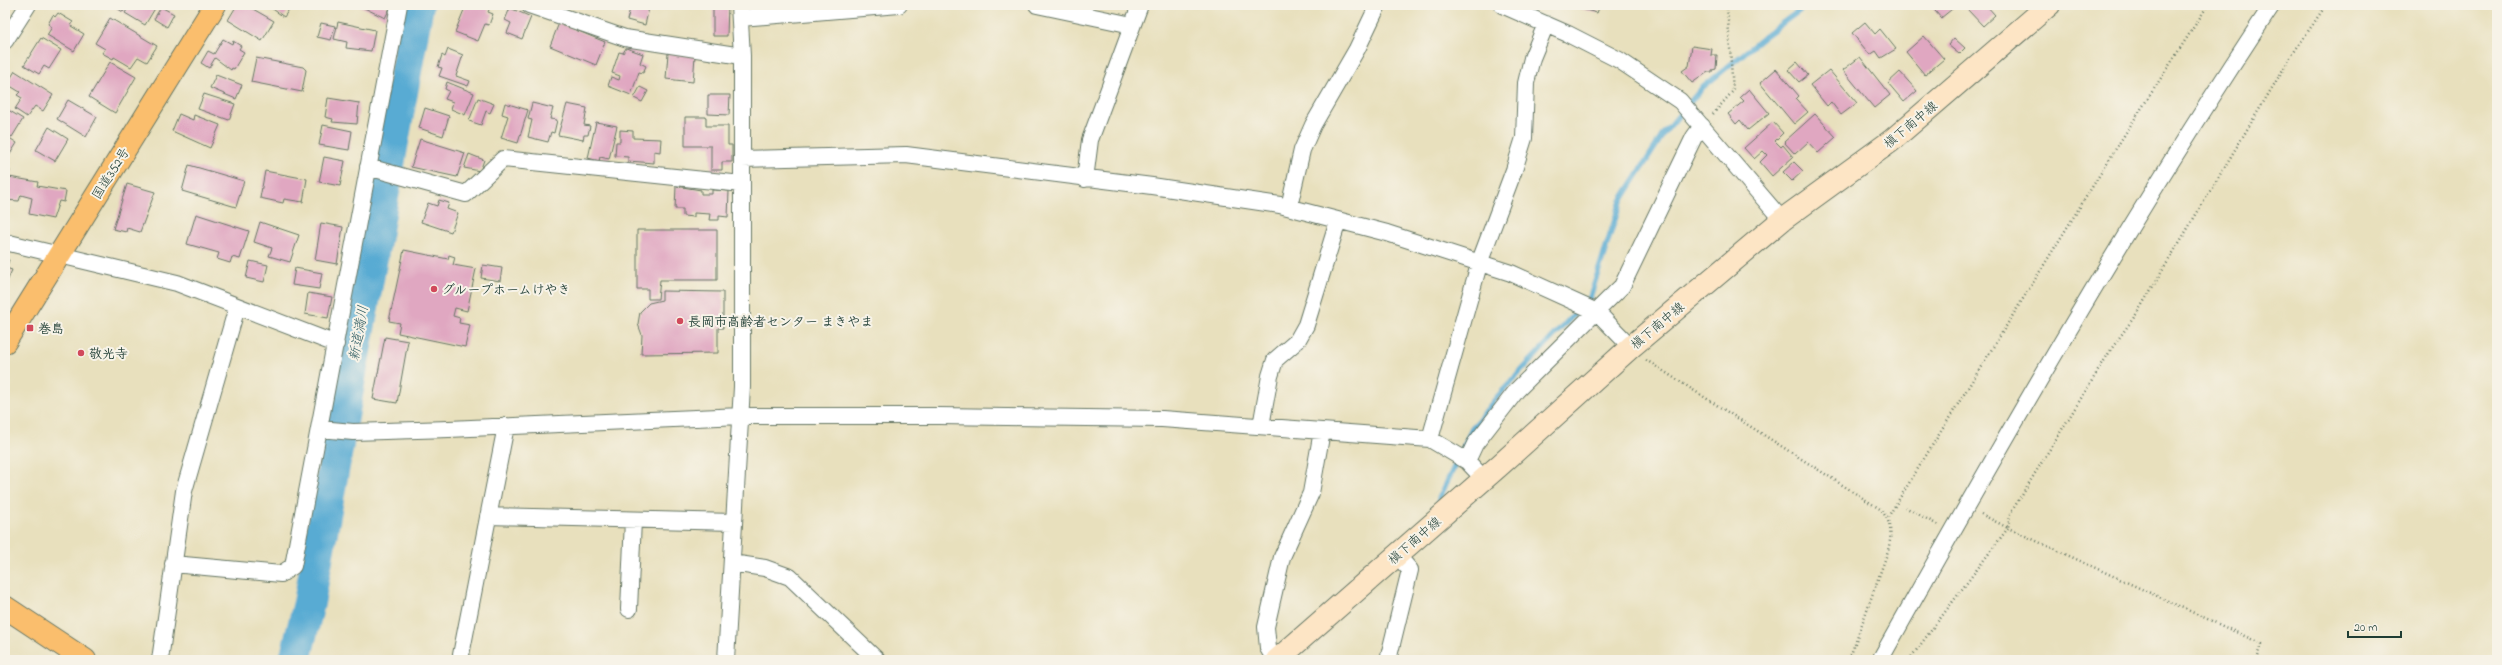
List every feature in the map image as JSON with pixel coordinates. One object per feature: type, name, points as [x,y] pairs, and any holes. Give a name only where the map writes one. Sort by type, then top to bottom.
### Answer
[{"type":"highway","name":"国道352号","points":[[5,342],[215,5]]},
{"type":"highway","points":[[5,607],[85,660]]},
{"type":"main road","name":"槇下南中線","points":[[1276,660],[1484,479],[1631,347],[1782,220],[1891,141],[2049,5]]},
{"type":"street","points":[[5,41],[28,5]]},
{"type":"street","points":[[173,564],[281,574],[293,566],[323,430],[336,344],[373,168],[399,5]]},
{"type":"street","points":[[529,5],[625,38],[742,56]]},
{"type":"street","points":[[726,660],[741,416],[742,56],[739,12],[899,5]]},
{"type":"street","points":[[1037,5],[1132,25]]},
{"type":"street","points":[[1085,178],[1090,140],[1140,5]]},
{"type":"street","points":[[1289,207],[1302,150],[1313,125],[1357,49],[1378,5]]},
{"type":"street","points":[[1502,5],[1574,37],[1640,72],[1680,101],[1782,220]]},
{"type":"street","points":[[1880,660],[2024,404],[2155,187],[2272,5]]},
{"type":"street","points":[[1430,440],[1480,261],[1514,170],[1524,138],[1526,83],[1532,58],[1546,24]]},
{"type":"street","points":[[1467,461],[1475,444],[1516,390],[1597,312],[1628,275],[1694,137],[1702,126]]},
{"type":"street","points":[[742,159],[906,155],[1152,186],[1289,207],[1480,261],[1564,296],[1597,312],[1631,347]]},
{"type":"street","points":[[373,168],[404,178],[466,194],[504,159],[742,184]]},
{"type":"street","points":[[1261,426],[1270,376],[1275,360],[1297,341],[1306,325],[1338,221]]},
{"type":"street","points":[[5,242],[60,253],[162,278],[205,292],[237,307],[336,344]]},
{"type":"street","points":[[160,660],[177,526],[189,470],[237,307]]},
{"type":"street","points":[[323,430],[353,432],[741,416],[873,415],[1162,419],[1430,440],[1467,461],[1484,479]]},
{"type":"street","points":[[460,660],[506,426]]},
{"type":"street","points":[[1276,660],[1268,648],[1266,627],[1282,557],[1311,493],[1322,432]]},
{"type":"street","points":[[488,516],[734,522]]},
{"type":"street","points":[[629,609],[633,520]]},
{"type":"street","points":[[1388,660],[1410,570],[1397,554]]},
{"type":"street","points":[[732,562],[765,568],[790,577],[878,660]]},
{"type":"path","points":[[1702,126],[1733,91],[1727,5]]},
{"type":"path","points":[[1888,517],[2125,134],[2208,5]]},
{"type":"path","points":[[1909,660],[2008,528],[2010,514],[2112,348],[2137,313],[2290,58],[2326,5]]},
{"type":"path","points":[[1631,347],[1649,362],[1880,509],[1888,517],[1892,536],[1849,660]]},
{"type":"path","points":[[1905,507],[1942,527]]},
{"type":"path","points":[[1975,511],[2008,528],[2262,644],[2257,660]]},
{"type":"building","points":[[112,5],[127,5],[123,12]]},
{"type":"building","points":[[130,5],[157,5],[145,25],[125,13]]},
{"type":"building","points":[[237,5],[246,5],[274,21],[262,41],[228,20]]},
{"type":"building","points":[[267,5],[292,5],[284,17]]},
{"type":"building","points":[[358,5],[383,5],[390,8],[385,18]]},
{"type":"building","points":[[466,5],[491,5],[488,12],[493,14],[489,25],[485,24],[478,41],[455,32]]},
{"type":"building","points":[[631,5],[649,8],[645,25],[627,20]]},
{"type":"building","points":[[689,5],[709,5],[708,8]]},
{"type":"building","points":[[713,5],[728,5],[727,36],[713,36]]},
{"type":"building","points":[[1579,5],[1600,5],[1597,13],[1578,8]]},
{"type":"building","points":[[1930,5],[1957,5],[1941,18]]},
{"type":"building","points":[[1971,5],[1986,5],[1995,15],[1983,26],[1967,9]]},
{"type":"building","points":[[161,7],[174,14],[167,27],[154,19]]},
{"type":"building","points":[[510,8],[531,17],[522,39],[507,33],[511,23],[505,20]]},
{"type":"building","points":[[58,13],[73,22],[71,26],[84,34],[74,51],[47,35],[52,27],[48,24],[53,15],[55,17]]},
{"type":"building","points":[[110,18],[157,46],[147,62],[138,57],[131,67],[114,57],[113,59],[102,53],[105,49],[95,43]]},
{"type":"building","points":[[338,22],[375,30],[371,51],[346,48],[347,42],[334,39]]},
{"type":"building","points":[[1865,22],[1875,34],[1880,29],[1896,49],[1881,58],[1876,51],[1870,55],[1852,33]]},
{"type":"building","points":[[321,23],[335,26],[331,40],[317,37]]},
{"type":"building","points":[[559,23],[605,42],[596,65],[550,46]]},
{"type":"building","points":[[1924,36],[1944,59],[1925,75],[1906,52]]},
{"type":"building","points":[[41,38],[61,50],[49,69],[44,66],[39,74],[24,65]]},
{"type":"building","points":[[1954,38],[1965,48],[1959,54],[1948,45]]},
{"type":"building","points":[[223,39],[232,44],[233,41],[241,46],[239,49],[244,52],[234,69],[232,68],[231,70],[215,58],[209,68],[201,63],[208,51],[214,54]]},
{"type":"building","points":[[1692,46],[1712,49],[1711,55],[1717,55],[1716,69],[1712,70],[1712,72],[1708,72],[1692,83],[1682,71],[1689,66]]},
{"type":"building","points":[[626,48],[643,54],[640,63],[646,66],[643,73],[639,72],[631,95],[608,86],[611,77],[619,80],[620,76],[612,73],[619,52],[623,53]]},
{"type":"building","points":[[448,49],[463,55],[456,76],[470,81],[468,86],[439,76],[442,68],[438,67],[442,55],[445,57]]},
{"type":"building","points":[[668,53],[695,56],[693,82],[666,79]]},
{"type":"building","points":[[1860,57],[1890,95],[1874,108],[1843,70]]},
{"type":"building","points":[[256,58],[303,67],[306,70],[302,92],[251,82]]},
{"type":"building","points":[[110,62],[136,77],[115,113],[89,97]]},
{"type":"building","points":[[1797,62],[1808,75],[1799,82],[1788,70]]},
{"type":"building","points":[[1776,69],[1799,96],[1796,99],[1808,112],[1794,124],[1760,83]]},
{"type":"building","points":[[1829,70],[1857,103],[1841,115],[1831,102],[1827,106],[1810,85]]},
{"type":"building","points":[[15,71],[53,95],[43,111],[35,106],[27,117],[15,109],[22,98],[17,95],[20,92],[7,84]]},
{"type":"building","points":[[1900,72],[1917,91],[1904,102],[1888,83]]},
{"type":"building","points":[[216,75],[242,85],[236,99],[210,88]]},
{"type":"building","points":[[447,82],[474,93],[465,115],[451,109],[453,102],[445,99],[449,91],[445,89]]},
{"type":"building","points":[[640,87],[648,91],[642,102],[634,98]]},
{"type":"building","points":[[1749,89],[1769,113],[1748,130],[1740,120],[1736,124],[1728,114],[1744,101],[1740,97]]},
{"type":"building","points":[[204,94],[235,104],[229,120],[198,109]]},
{"type":"building","points":[[708,95],[730,95],[729,115],[708,114]]},
{"type":"building","points":[[328,98],[359,103],[357,124],[332,122],[333,119],[325,117]]},
{"type":"building","points":[[478,98],[494,104],[490,113],[486,111],[481,125],[469,121]]},
{"type":"building","points":[[68,100],[97,117],[86,137],[57,119]]},
{"type":"building","points":[[505,103],[528,110],[518,143],[501,138],[508,116],[502,114]]},
{"type":"building","points":[[532,103],[553,108],[550,119],[557,120],[554,133],[551,132],[548,142],[528,137],[532,120],[528,119]]},
{"type":"building","points":[[567,104],[587,108],[584,125],[590,126],[588,135],[584,135],[583,140],[558,135]]},
{"type":"building","points":[[5,108],[23,119],[12,137],[5,133]]},
{"type":"building","points":[[425,108],[449,116],[443,136],[419,128]]},
{"type":"building","points":[[179,114],[193,120],[194,115],[220,125],[210,148],[172,131]]},
{"type":"building","points":[[1815,114],[1836,137],[1818,153],[1808,142],[1795,154],[1784,142]]},
{"type":"building","points":[[685,117],[706,117],[706,126],[728,126],[728,145],[732,145],[732,162],[722,162],[722,170],[711,170],[711,146],[685,146]]},
{"type":"building","points":[[596,122],[617,126],[609,159],[600,157],[599,161],[588,158]]},
{"type":"building","points":[[1773,122],[1783,133],[1775,141],[1781,147],[1783,145],[1793,157],[1772,176],[1760,162],[1767,155],[1763,151],[1754,159],[1744,148]]},
{"type":"building","points":[[323,125],[352,131],[349,150],[319,145]]},
{"type":"building","points":[[49,127],[68,139],[55,161],[36,150]]},
{"type":"building","points":[[620,130],[633,131],[633,138],[661,139],[660,152],[654,151],[654,163],[628,161],[628,157],[615,156],[616,142],[620,142]]},
{"type":"building","points":[[5,135],[17,143],[5,162]]},
{"type":"building","points":[[420,139],[465,153],[457,177],[411,167]]},
{"type":"building","points":[[469,154],[484,160],[480,171],[464,168]]},
{"type":"building","points":[[324,157],[345,161],[340,186],[319,182]]},
{"type":"building","points":[[1794,162],[1803,171],[1792,181],[1783,172]]},
{"type":"building","points":[[189,165],[244,181],[236,207],[182,191]]},
{"type":"building","points":[[5,169],[10,170],[9,177],[38,182],[37,186],[66,191],[64,202],[59,201],[53,219],[29,214],[32,198],[21,195],[19,201],[5,200]]},
{"type":"building","points":[[265,171],[307,179],[303,202],[284,199],[283,203],[260,198]]},
{"type":"building","points":[[127,184],[155,192],[140,232],[127,228],[126,232],[113,229]]},
{"type":"building","points":[[676,186],[701,190],[701,194],[712,194],[712,190],[729,191],[728,217],[719,216],[719,220],[709,220],[710,214],[694,213],[694,217],[683,216],[683,209],[675,209]]},
{"type":"building","points":[[439,200],[449,203],[447,209],[458,213],[451,232],[421,222],[428,203],[437,206]]},
{"type":"building","points":[[196,214],[249,231],[240,259],[232,257],[230,263],[217,259],[219,253],[187,244]]},
{"type":"building","points":[[260,222],[299,235],[290,262],[269,256],[272,248],[254,242]]},
{"type":"building","points":[[321,223],[343,227],[337,264],[315,260]]},
{"type":"building","points":[[637,230],[717,230],[717,280],[660,280],[658,299],[648,299],[648,289],[637,289]]},
{"type":"building","name":"グループホームけやき","points":[[404,250],[448,259],[449,255],[455,257],[453,265],[476,269],[467,311],[455,308],[453,316],[460,318],[459,323],[470,325],[465,347],[398,333],[400,323],[389,321]]},
{"type":"building","points":[[5,258],[9,260],[6,268],[12,270],[5,286]]},
{"type":"building","points":[[250,261],[268,265],[264,282],[246,278]]},
{"type":"building","points":[[483,265],[502,268],[500,281],[481,278]]},
{"type":"building","points":[[295,268],[322,273],[319,289],[292,285]]},
{"type":"building","name":"長岡市高齢者センター まきやま","points":[[662,291],[723,292],[723,328],[718,328],[718,353],[641,354],[642,335],[638,324],[640,312],[649,303],[662,300]]},
{"type":"building","points":[[308,293],[332,297],[328,318],[305,314]]},
{"type":"building","points":[[385,337],[408,341],[397,403],[373,399]]},
{"type":"waterway","name":"新道満川","points":[[295,660],[309,603],[418,5]]},
{"type":"waterway","points":[[1439,499],[1472,429],[1497,397],[1590,297],[1621,201],[1664,133],[1702,88],[1765,36],[1807,5]]},
{"type":"place","name":"グループホームけやき","points":[[434,289]]},
{"type":"place","name":"長岡市高齢者センター まきやま","points":[[680,321]]},
{"type":"place","name":"巻島","points":[[30,328]]},
{"type":"place","name":"敬光寺","points":[[81,353]]}]
